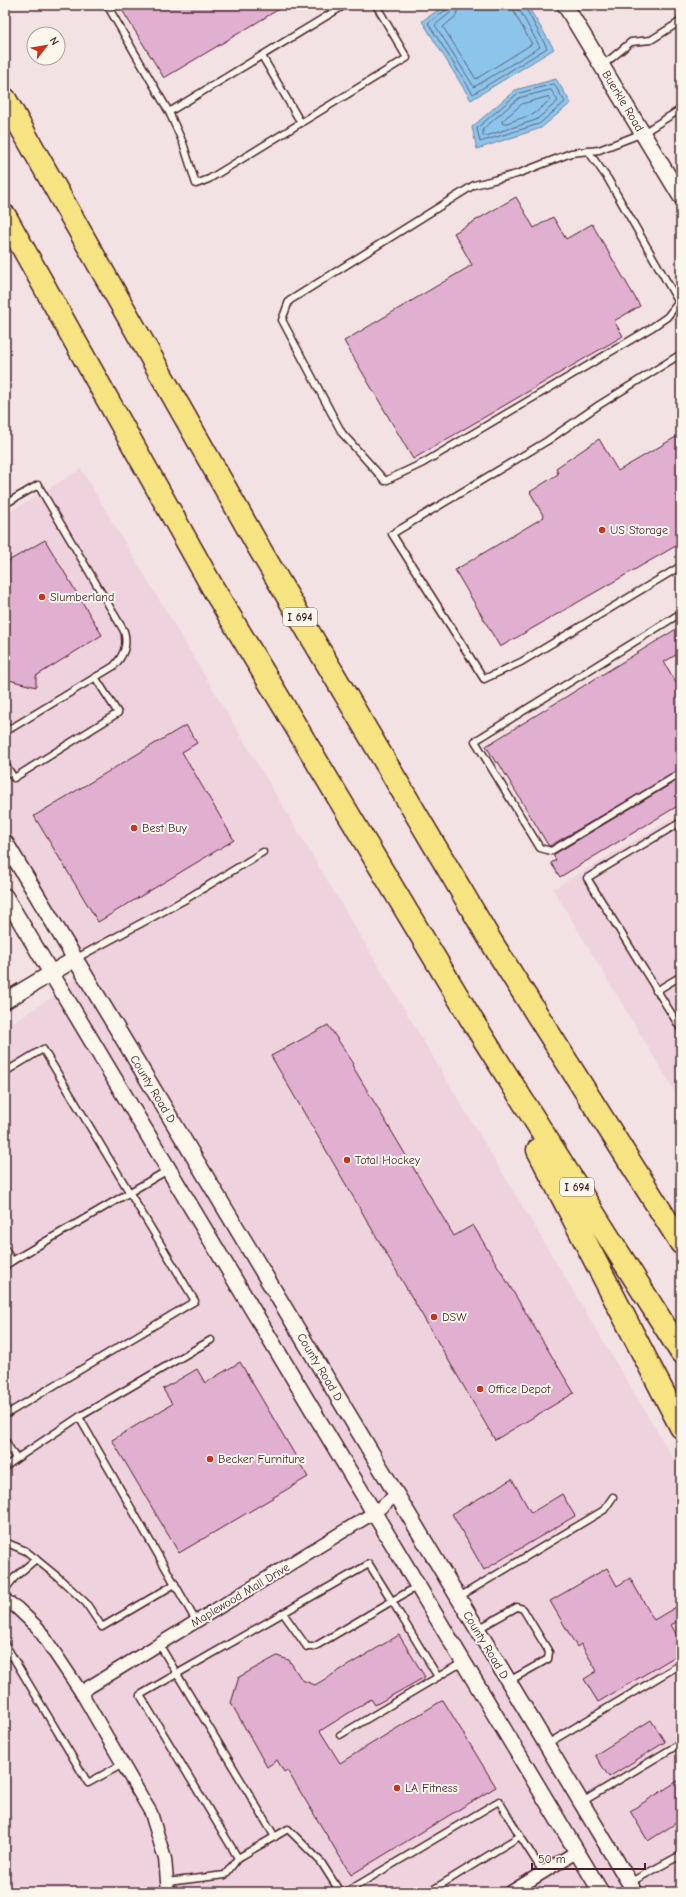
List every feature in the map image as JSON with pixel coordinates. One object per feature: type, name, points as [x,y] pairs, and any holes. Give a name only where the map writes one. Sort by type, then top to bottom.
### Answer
[{"type":"highway","name":"I 694","points":[[5,99],[262,553],[492,943],[681,1243]]},
{"type":"highway","name":"I 694","points":[[5,216],[214,590],[473,1022],[681,1352]]},
{"type":"highway","points":[[473,1022],[681,1427]]},
{"type":"highway","points":[[608,1127],[681,1224]]},
{"type":"street","name":"Buerkle Road","points":[[565,5],[681,197]]},
{"type":"street","name":"County Road D","points":[[5,842],[632,1888]]},
{"type":"street","points":[[5,896],[601,1892]]},
{"type":"street","points":[[5,1001],[75,959]]},
{"type":"street","name":"Maplewood Mall Drive","points":[[81,1692],[375,1512],[396,1495]]},
{"type":"street","points":[[5,1600],[17,1608],[38,1628],[81,1692],[151,1813],[165,1859],[168,1887]]},
{"type":"street","points":[[511,1892],[576,1852]]},
{"type":"lane","points":[[107,5],[169,112],[183,143],[196,184],[209,178],[302,123],[407,58],[376,5]]},
{"type":"lane","points":[[169,112],[345,5]]},
{"type":"lane","points":[[602,66],[631,42],[650,40],[681,22]]},
{"type":"lane","points":[[262,56],[302,123]]},
{"type":"lane","points":[[588,151],[608,179],[679,300],[667,317],[651,328],[423,463],[385,481],[342,433],[282,320],[290,301],[474,186],[517,174],[571,153],[588,151],[599,150],[643,133],[681,109]]},
{"type":"lane","points":[[681,354],[599,405],[547,441],[392,534],[484,678],[521,662],[681,566]]},
{"type":"lane","points":[[5,504],[38,485],[124,631],[127,640],[122,657],[114,666],[5,732]]},
{"type":"lane","points":[[681,614],[475,741],[540,848],[551,851],[681,773]]},
{"type":"lane","points":[[5,764],[14,778],[118,713],[96,677]]},
{"type":"lane","points":[[681,822],[587,878],[681,1029]]},
{"type":"lane","points":[[75,959],[186,899],[263,852]]},
{"type":"lane","points":[[656,991],[681,976]]},
{"type":"lane","points":[[5,1072],[43,1049],[195,1300],[5,1415]]},
{"type":"lane","points":[[5,1266],[168,1169]]},
{"type":"lane","points":[[5,1250],[12,1261]]},
{"type":"lane","points":[[5,1467],[80,1417],[211,1340]]},
{"type":"lane","points":[[80,1417],[196,1621]]},
{"type":"lane","points":[[5,1440],[16,1460]]},
{"type":"lane","points":[[458,1598],[604,1510],[613,1497]]},
{"type":"lane","points":[[5,1542],[26,1551],[36,1559],[86,1603],[102,1627],[175,1584]]},
{"type":"lane","points":[[5,1589],[15,1577],[36,1559]]},
{"type":"lane","points":[[238,1858],[140,1695],[369,1564],[438,1677]]},
{"type":"lane","points":[[282,1614],[307,1647],[314,1646],[418,1586]]},
{"type":"lane","points":[[477,1630],[517,1607],[523,1610],[549,1652],[548,1659],[508,1682]]},
{"type":"lane","points":[[5,1644],[88,1782],[123,1764]]},
{"type":"lane","points":[[159,1644],[275,1836]]},
{"type":"lane","points":[[340,1735],[463,1662]]},
{"type":"lane","points":[[546,1745],[681,1664]]},
{"type":"lane","points":[[581,1803],[681,1743]]},
{"type":"lane","points":[[346,1892],[499,1801],[543,1872]]},
{"type":"lane","points":[[168,1887],[225,1875],[238,1858],[288,1830],[321,1862],[340,1892]]},
{"type":"lane","points":[[429,1892],[520,1836]]},
{"type":"lane","points":[[632,1888],[681,1855]]},
{"type":"shaded area","points":[[81,469],[681,1471],[681,1892],[5,1892],[5,1027],[62,991],[81,971],[5,844],[5,515]]},
{"type":"shaded area","points":[[681,813],[681,1102],[553,889]]},
{"type":"water","points":[[446,5],[527,5],[554,49],[471,100],[422,21]]},
{"type":"water","points":[[556,79],[571,103],[541,128],[477,149],[472,127],[515,90]]},
{"type":"building","points":[[119,5],[286,5],[164,78]]},
{"type":"building","points":[[516,197],[534,228],[553,217],[566,239],[592,224],[640,306],[614,321],[623,336],[413,459],[344,341],[472,265],[454,233]]},
{"type":"building","name":"US Storage","points":[[681,434],[681,543],[500,647],[455,570],[544,517],[530,492],[558,474],[556,468],[599,439],[618,471]]},
{"type":"building","name":"Slumberland","points":[[45,540],[102,635],[36,676],[36,687],[5,679],[5,563]]},
{"type":"building","points":[[681,626],[681,652],[664,662],[681,691],[681,769],[550,846],[548,845],[498,762],[496,763],[486,746]]},
{"type":"building","name":"Best Buy","points":[[186,725],[197,743],[182,752],[234,840],[98,922],[34,816]]},
{"type":"building","points":[[681,778],[681,804],[560,877],[551,863],[556,860],[553,855]]},
{"type":"building","points":[[328,1025],[354,1064],[352,1065],[454,1236],[473,1225],[574,1393],[495,1440],[271,1056]]},
{"type":"building","name":"Becker Furniture","points":[[240,1362],[308,1477],[179,1553],[112,1440],[172,1404],[163,1389],[197,1369],[205,1383]]},
{"type":"building","points":[[512,1479],[531,1513],[562,1494],[575,1516],[484,1570],[452,1514]]},
{"type":"building","points":[[607,1568],[617,1586],[630,1578],[654,1620],[676,1607],[681,1619],[671,1625],[681,1642],[681,1653],[598,1702],[584,1679],[597,1671],[581,1644],[577,1647],[550,1601]]},
{"type":"building","points":[[399,1635],[425,1677],[375,1705],[371,1699],[320,1731],[340,1763],[443,1700],[496,1787],[351,1875],[287,1770],[284,1772],[277,1760],[267,1767],[231,1703],[239,1677],[277,1656],[289,1660],[302,1680],[315,1685]]},
{"type":"building","points":[[651,1720],[665,1742],[609,1777],[595,1755]]},
{"type":"building","points":[[681,1779],[681,1820],[648,1841],[630,1811]]},
{"type":"place","name":"US Storage","points":[[602,530]]},
{"type":"place","name":"Slumberland","points":[[42,597]]},
{"type":"place","name":"Best Buy","points":[[134,828]]},
{"type":"place","name":"Total Hockey","points":[[347,1160]]},
{"type":"place","name":"DSW","points":[[434,1317]]},
{"type":"place","name":"Office Depot","points":[[480,1389]]},
{"type":"place","name":"Becker Furniture","points":[[210,1459]]},
{"type":"place","name":"LA Fitness","points":[[397,1788]]}]
